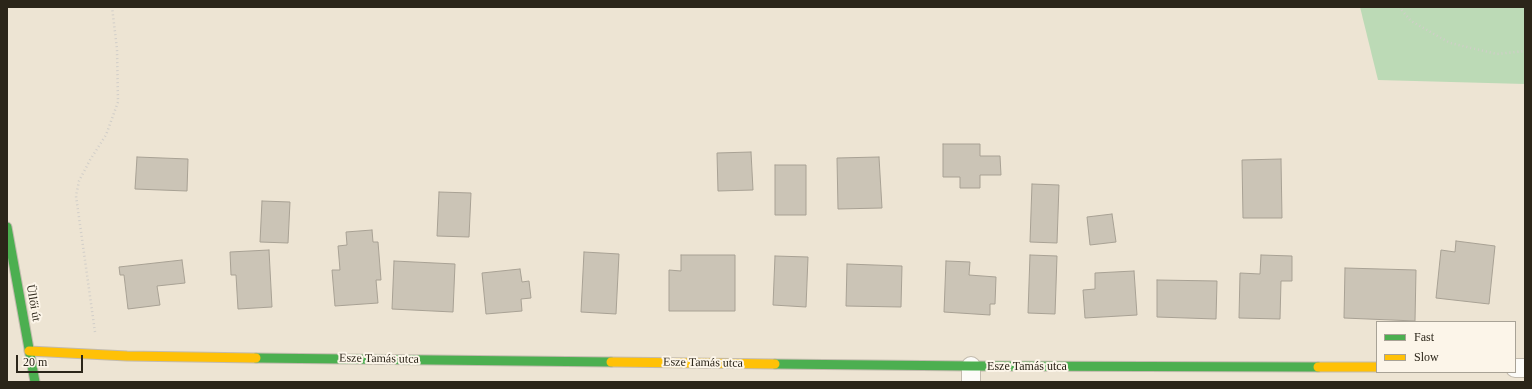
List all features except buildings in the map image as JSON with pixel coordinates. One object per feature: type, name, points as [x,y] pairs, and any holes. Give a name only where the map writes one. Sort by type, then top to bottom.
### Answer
[{"type":"street","name":"Üllői út","points":[[7,228],[35,382]]},
{"type":"street","name":"Esze Tamás utca","points":[[29,350],[127,356],[971,374],[1376,368]]},
{"type":"path","points":[[98,354],[76,196],[79,181],[106,135],[118,102],[117,49],[112,7]]},
{"type":"path","points":[[1399,7],[1411,21],[1450,43],[1497,54],[1525,51]]},
{"type":"green space","points":[[1360,7],[1525,7],[1525,84],[1378,80]]},
{"type":"traffic: fast","points":[[7,227],[35,382]]},
{"type":"traffic: fast","points":[[256,358],[611,362]]},
{"type":"traffic: fast","points":[[775,364],[1318,367]]},
{"type":"traffic: slow","points":[[29,351],[127,356],[256,358]]},
{"type":"traffic: slow","points":[[611,362],[775,364]]},
{"type":"traffic: slow","points":[[1318,367],[1376,367]]}]
